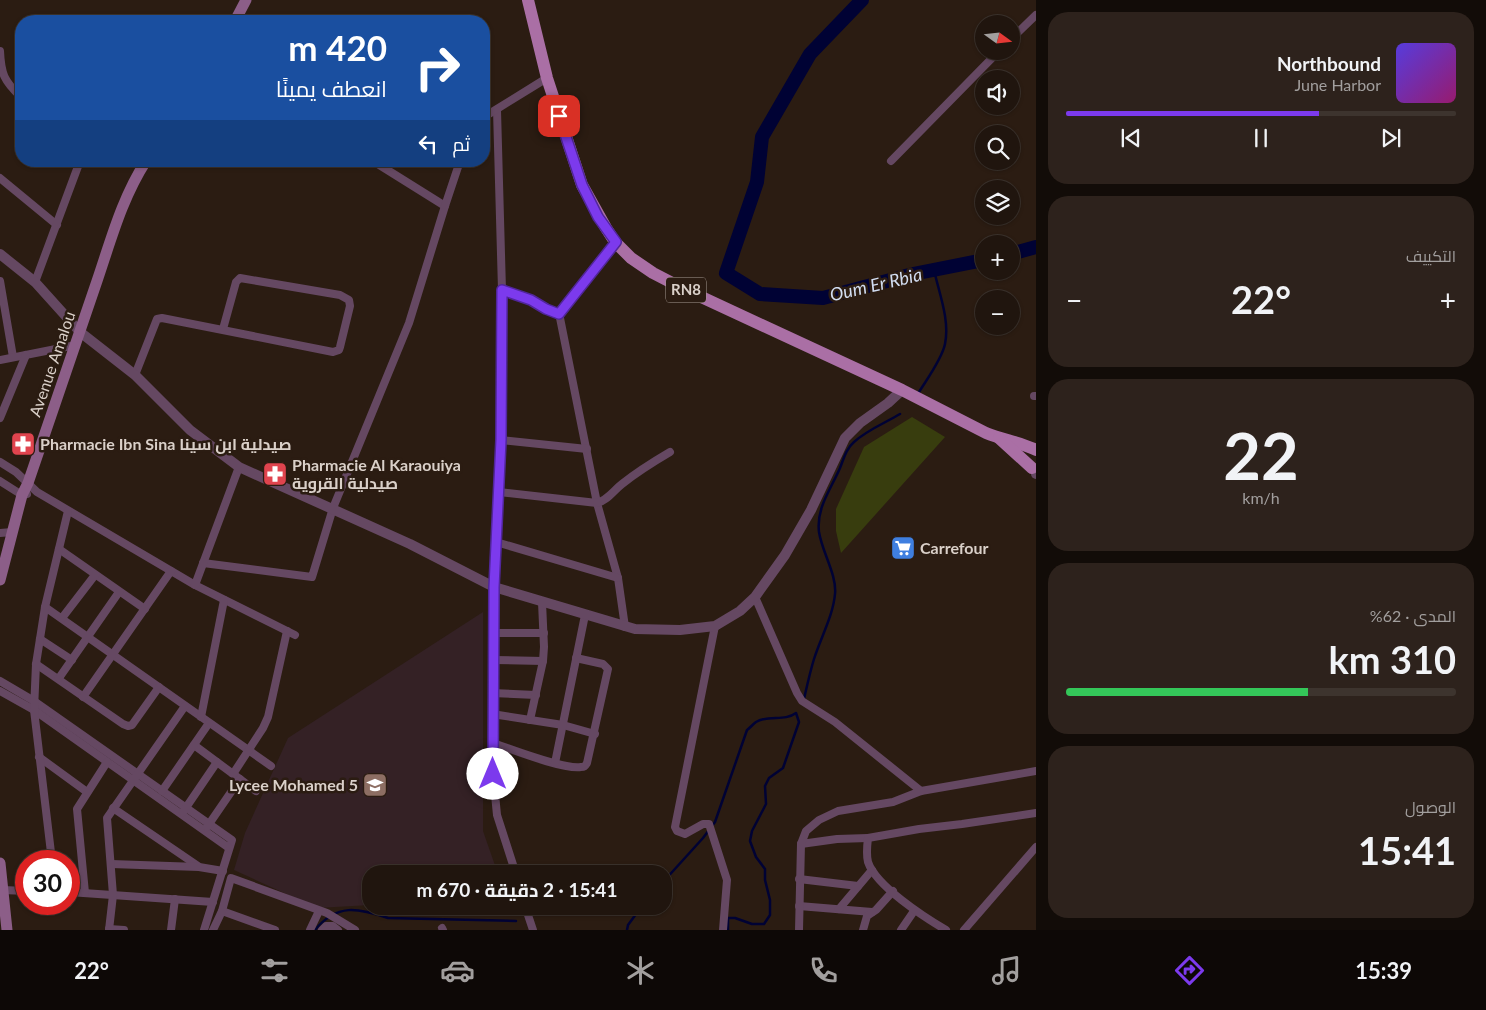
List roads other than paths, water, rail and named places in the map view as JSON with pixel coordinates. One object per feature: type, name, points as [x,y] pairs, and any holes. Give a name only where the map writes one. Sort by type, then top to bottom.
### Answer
[{"type":"main road","points":[[238,15],[246,0]]},
{"type":"main road","name":"RN8","points":[[528,0],[547,78],[582,185],[598,217],[616,242],[631,258],[653,273],[682,288],[902,390],[999,438],[1020,442],[1036,450]]},
{"type":"main road","name":"Avenue Amalou","points":[[0,580],[22,495],[28,483],[117,222],[136,176],[142,167]]},
{"type":"main road","name":"RN8","points":[[999,438],[1035,472]]},
{"type":"main road","name":"RN8","points":[[1035,472],[1032,461],[1036,455]]},
{"type":"main road","points":[[0,863],[7,930]]},
{"type":"street","points":[[1020,30],[1036,15]]},
{"type":"street","points":[[0,51],[0,71],[15,90]]},
{"type":"street","points":[[891,161],[990,60]]},
{"type":"street","points":[[490,114],[547,78]]},
{"type":"street","points":[[497,110],[502,290],[501,440],[493,634],[493,774],[497,814],[513,865]]},
{"type":"street","points":[[35,282],[78,167]]},
{"type":"street","points":[[383,167],[445,206]]},
{"type":"street","points":[[203,563],[312,577],[332,508],[409,323],[458,167]]},
{"type":"street","points":[[0,178],[56,225]]},
{"type":"street","points":[[559,314],[616,242]]},
{"type":"street","points":[[0,254],[35,282],[80,332],[135,375],[190,430],[239,467],[410,544],[494,587],[624,627],[647,630],[680,630],[715,626],[740,611],[755,597],[785,555],[811,510],[845,438],[860,423],[888,403],[902,390]]},
{"type":"street","points":[[135,375],[154,323],[162,318],[330,352],[336,351],[340,347],[350,306],[349,300],[340,295],[240,278],[236,282],[223,329]]},
{"type":"street","points":[[0,281],[13,357]]},
{"type":"street","points":[[502,290],[531,300],[559,314]]},
{"type":"street","points":[[559,314],[596,503],[618,578],[624,627]]},
{"type":"street","points":[[0,360],[76,345]]},
{"type":"street","points":[[0,418],[26,355]]},
{"type":"street","points":[[501,440],[587,450]]},
{"type":"street","points":[[499,492],[596,503],[608,498],[621,484],[670,452]]},
{"type":"street","points":[[0,462],[16,472],[37,492],[68,511],[195,585],[295,635]]},
{"type":"street","points":[[195,585],[239,467]]},
{"type":"street","points":[[0,481],[22,495],[37,492]]},
{"type":"street","points":[[51,850],[34,701],[36,664],[45,608],[68,511]]},
{"type":"street","points":[[0,533],[12,532]]},
{"type":"street","points":[[496,542],[618,578]]},
{"type":"street","points":[[59,549],[119,592],[145,608]]},
{"type":"street","points":[[83,696],[171,571]]},
{"type":"street","points":[[62,618],[95,575]]},
{"type":"street","points":[[58,678],[119,592]]},
{"type":"street","points":[[755,597],[796,693],[802,700],[835,722],[921,791]]},
{"type":"street","points":[[201,716],[224,600]]},
{"type":"street","points":[[530,720],[543,661],[542,602]]},
{"type":"street","points":[[45,608],[62,618],[271,766]]},
{"type":"street","points":[[555,764],[585,615]]},
{"type":"street","points":[[715,626],[675,827],[677,831],[685,834],[703,824],[709,824],[727,880],[723,930]]},
{"type":"street","points":[[207,828],[268,716],[287,631]]},
{"type":"street","points":[[493,634],[544,633]]},
{"type":"street","points":[[40,638],[72,660]]},
{"type":"street","points":[[493,743],[555,764],[580,768],[585,766],[595,734],[608,669],[603,664],[576,658]]},
{"type":"street","points":[[493,660],[543,661]]},
{"type":"street","points":[[36,664],[128,726],[132,725],[159,687]]},
{"type":"street","points":[[0,681],[34,701],[207,828],[229,848],[204,930]]},
{"type":"street","points":[[0,691],[34,710],[107,762],[162,791],[183,811]]},
{"type":"street","points":[[492,693],[536,696]]},
{"type":"street","points":[[124,930],[109,930],[113,895],[107,821],[114,808],[185,706]]},
{"type":"street","points":[[492,714],[563,725],[595,734]]},
{"type":"street","points":[[162,791],[209,723]]},
{"type":"street","points":[[194,745],[256,791]]},
{"type":"street","points":[[39,757],[87,792]]},
{"type":"street","points":[[84,893],[76,815],[79,804],[107,762]]},
{"type":"street","points":[[183,811],[217,762]]},
{"type":"street","points":[[799,930],[798,906],[801,844],[806,831],[819,820],[838,811],[893,802],[921,791],[1036,771]]},
{"type":"street","points":[[114,808],[199,867]]},
{"type":"street","points":[[801,844],[850,838],[868,838],[919,828],[962,824],[1036,813]]},
{"type":"street","points":[[868,838],[866,848],[868,861],[874,874],[914,911],[946,930]]},
{"type":"street","points":[[965,929],[1036,847]]},
{"type":"street","points":[[111,864],[199,867],[223,871]]},
{"type":"street","points":[[839,909],[872,870]]},
{"type":"street","points":[[213,930],[222,911],[231,878],[323,912],[355,930]]},
{"type":"street","points":[[799,879],[858,886]]},
{"type":"street","points":[[2,886],[15,889]]},
{"type":"street","points":[[863,930],[867,916],[883,903],[893,891]]},
{"type":"street","points":[[80,893],[213,902]]},
{"type":"street","points":[[171,930],[175,899]]},
{"type":"street","points":[[798,906],[872,912]]},
{"type":"street","points":[[222,911],[272,929]]},
{"type":"street","points":[[901,930],[914,911]]},
{"type":"street","points":[[310,930],[323,912]]},
{"type":"street","points":[[528,915],[532,928]]},
{"type":"street","points":[[322,930],[326,926],[333,926],[338,930]]},
{"type":"street","points":[[965,929],[974,930]]},
{"type":"waterway","name":"Oum Er Rbia","points":[[862,0],[810,54],[762,137],[757,182],[726,273],[760,294],[823,298],[913,274],[975,262]]},
{"type":"waterway","name":"Oum Er Rbia","points":[[1020,251],[1036,247]]},
{"type":"waterway","points":[[919,392],[934,369],[945,344],[945,316],[934,270]]},
{"type":"waterway","points":[[804,699],[835,594],[832,571],[819,532],[822,507],[851,445],[865,434],[900,414]]},
{"type":"waterway","points":[[672,872],[715,822],[747,730],[756,722],[766,718],[787,717],[796,713],[799,722],[783,768],[769,778],[765,786],[766,804],[752,831],[750,841],[756,857],[765,869],[765,880],[770,900],[770,915],[764,924],[752,924],[735,918],[728,918],[728,930]]},
{"type":"waterway","points":[[315,930],[331,915],[348,910],[358,910],[388,918],[516,921]]},
{"type":"waterway","points":[[627,930],[628,925],[635,915]]},
{"type":"place","name":"Pharmacie Ibn Sina صيدلية ابن سينا","points":[[23,444]]},
{"type":"place","name":"Pharmacie Al Karaouiya صيدلية القروية","points":[[275,474]]},
{"type":"place","name":"Carrefour","points":[[903,548]]},
{"type":"place","name":"Lycee Mohamed 5","points":[[375,785]]}]
